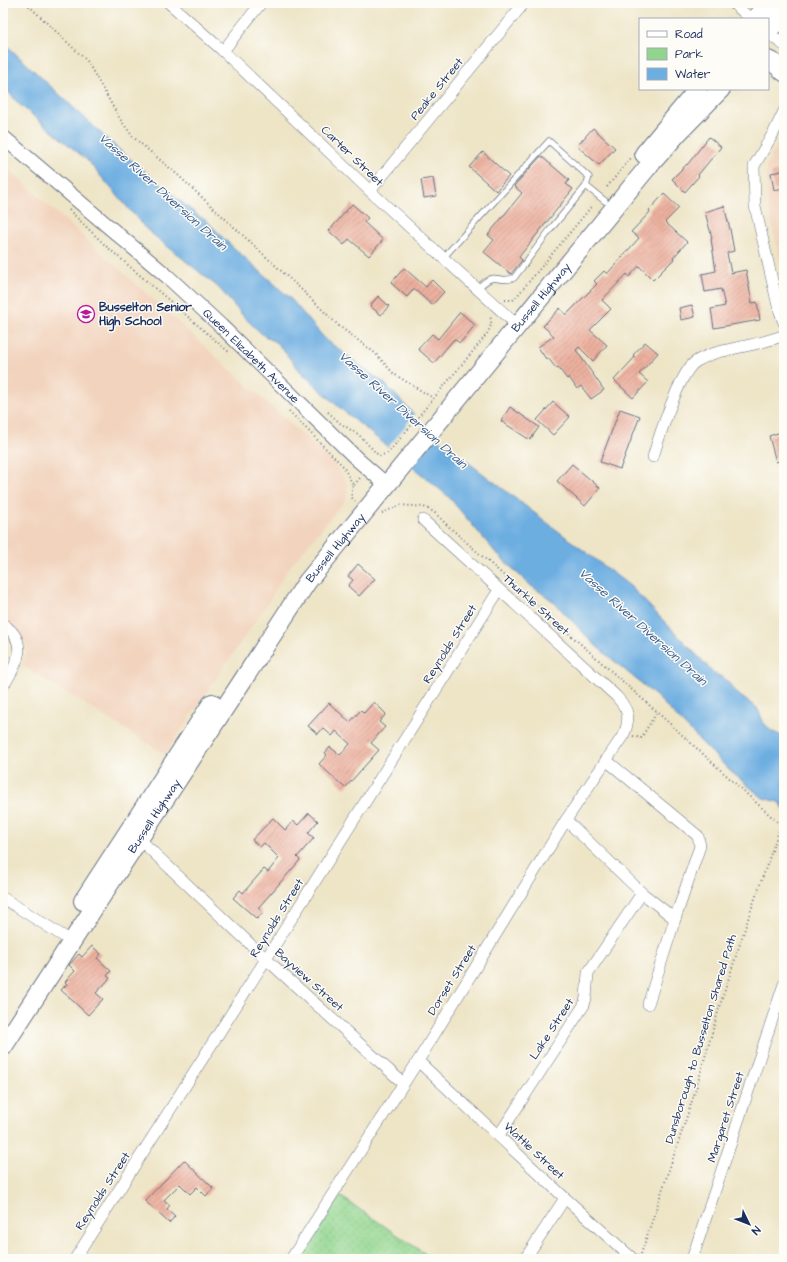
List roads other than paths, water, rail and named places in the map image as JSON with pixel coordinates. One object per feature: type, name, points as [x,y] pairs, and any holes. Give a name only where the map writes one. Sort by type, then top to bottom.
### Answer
[{"type":"main road","points":[[769,60],[784,72]]},
{"type":"main road","name":"Bussell Highway","points":[[513,323],[599,203],[697,90]]},
{"type":"main road","name":"Bussell Highway","points":[[3,1025],[66,938],[134,834],[307,582],[382,481],[395,458],[432,410],[513,323],[678,133],[720,90]]},
{"type":"main road","name":"Bussell Highway","points":[[134,834],[273,610],[309,562],[357,503],[382,481]]},
{"type":"main road","name":"Bussell Highway","points":[[3,1047],[66,938]]},
{"type":"street","name":"Carter Street","points":[[169,3],[223,51],[370,191],[513,323]]},
{"type":"street","points":[[223,51],[261,3]]},
{"type":"street","name":"Peake Street","points":[[370,191],[524,3]]},
{"type":"street","points":[[733,3],[758,11],[767,18]]},
{"type":"street","points":[[776,25],[784,45]]},
{"type":"street","points":[[784,111],[774,132],[754,166],[755,206],[778,306],[784,323]]},
{"type":"street","name":"Queen Elizabeth Avenue","points":[[3,137],[168,277],[382,481]]},
{"type":"street","points":[[653,457],[683,378],[694,363],[718,352],[768,342],[784,335]]},
{"type":"street","name":"Thurkle Street","points":[[423,520],[616,696],[628,713]]},
{"type":"street","name":"Reynolds Street","points":[[75,1259],[499,590]]},
{"type":"street","points":[[3,624],[16,637],[20,652],[13,671],[3,686]]},
{"type":"street","name":"Dorset Street","points":[[291,1259],[403,1082],[418,1061],[566,820],[624,734],[628,721],[628,713]]},
{"type":"street","points":[[606,760],[698,836],[700,846],[648,1004]]},
{"type":"street","points":[[566,820],[642,893],[675,919]]},
{"type":"street","name":"Bayview Street","points":[[134,834],[266,959],[403,1082]]},
{"type":"street","name":"Lake Street","points":[[499,1135],[584,1005],[588,973],[642,893]]},
{"type":"street","points":[[3,898],[66,938]]},
{"type":"street","name":"Margaret Street","points":[[692,1259],[784,984]]},
{"type":"street","name":"Wattle Street","points":[[418,1061],[633,1259]]},
{"type":"street","points":[[525,1259],[565,1198]]},
{"type":"lane","points":[[443,259],[549,140],[589,177],[586,186],[550,230],[514,278],[506,280],[491,278],[485,281],[477,289]]},
{"type":"lane","points":[[586,186],[599,203]]},
{"type":"water","name":"Vasse River Diversion Drain","points":[[3,42],[117,148],[197,215],[207,221],[224,239],[291,299],[325,339],[385,384],[439,440],[630,586],[714,673],[725,679],[740,696],[757,708],[764,723],[771,731],[784,737],[784,809],[779,802],[763,798],[729,770],[656,696],[595,645],[553,601],[530,585],[496,553],[448,496],[340,408],[301,372],[277,343],[263,335],[245,318],[218,287],[146,229],[87,160],[19,104],[3,86]]},
{"type":"place","name":"Busselton Senior High School","points":[[86,314]]}]
